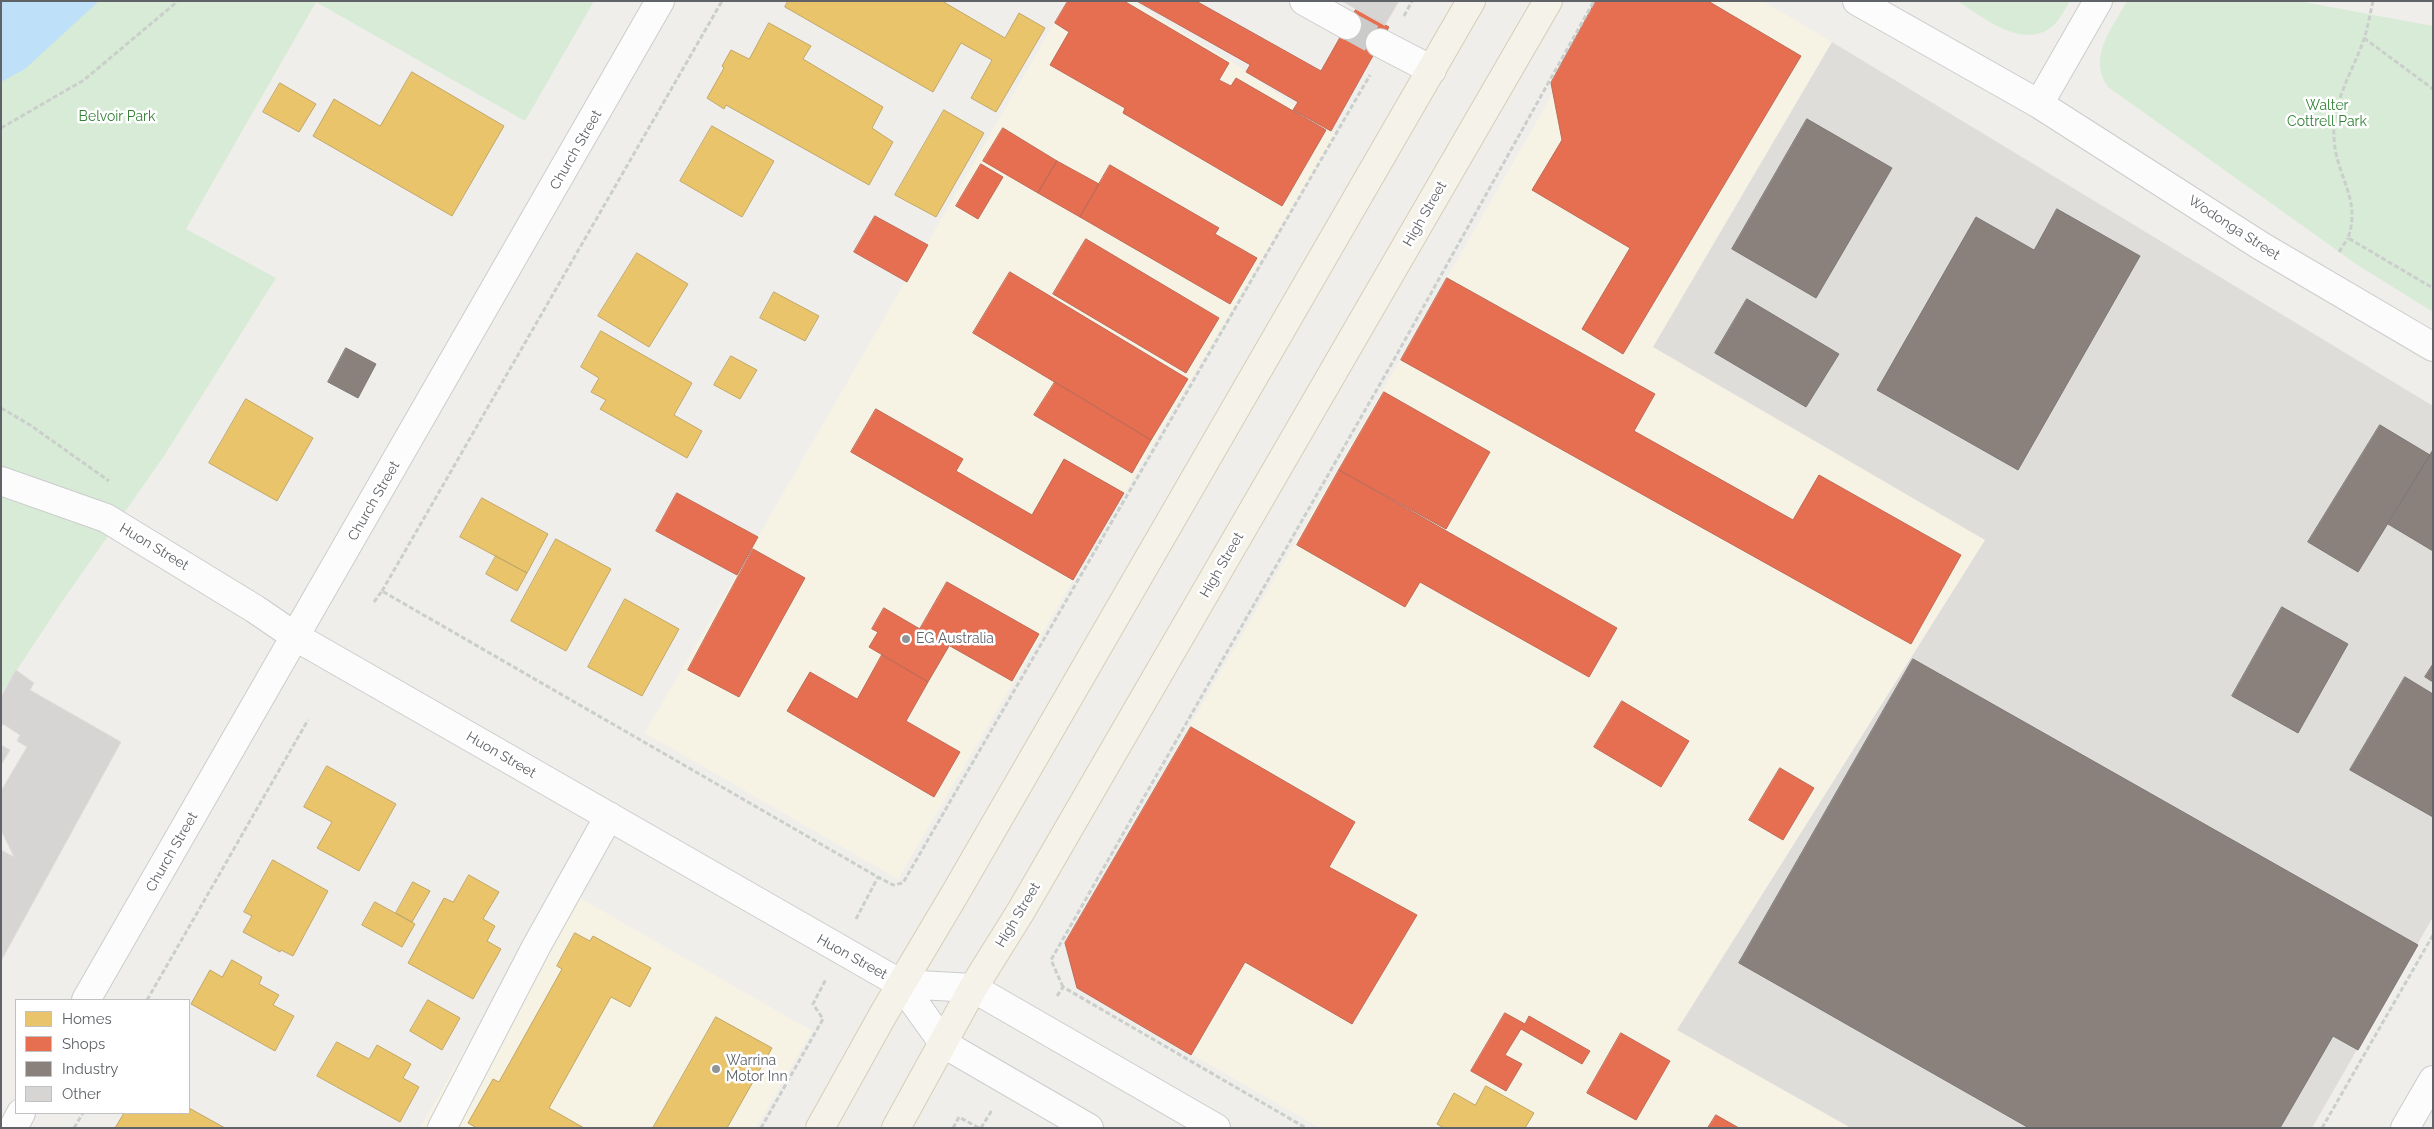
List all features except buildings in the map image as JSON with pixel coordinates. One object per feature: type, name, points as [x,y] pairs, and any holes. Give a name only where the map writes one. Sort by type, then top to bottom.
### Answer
[{"type":"main road","points":[[820,1128],[901,984],[1471,1]]},
{"type":"main road","name":"High Street","points":[[896,1128],[944,1044],[973,988],[1026,903],[1548,1]]},
{"type":"street","name":"Church Street","points":[[87,999],[660,1]]},
{"type":"street","points":[[1304,1],[1347,25]]},
{"type":"street","name":"Wodonga Street","points":[[1857,1],[2039,104],[2261,246],[2433,346]]},
{"type":"street","points":[[2039,104],[2098,1]]},
{"type":"street","points":[[1383,45],[1432,70]]},
{"type":"street","name":"Huon Street","points":[[1,481],[106,518],[255,609],[296,637],[840,951],[901,984]]},
{"type":"street","points":[[442,1128],[536,946],[609,816]]},
{"type":"street","points":[[901,984],[973,988],[1215,1127]]},
{"type":"street","points":[[901,984],[944,1044],[1088,1128]]},
{"type":"street","points":[[2405,1128],[2433,1080]]},
{"type":"street","points":[[12,1128],[20,1114]]},
{"type":"path","points":[[1,128],[84,80],[178,1]]},
{"type":"path","points":[[374,602],[722,1]]},
{"type":"path","points":[[382,591],[878,877],[893,885],[903,884],[1383,45],[1412,1]]},
{"type":"path","points":[[1063,987],[1051,960],[1386,373],[1594,1]]},
{"type":"path","points":[[2373,1],[2364,38],[2346,83],[2334,122],[2335,151],[2353,211],[2348,238],[2433,288]]},
{"type":"path","points":[[2364,38],[2433,89]]},
{"type":"path","points":[[1,408],[30,424],[113,484]]},
{"type":"path","points":[[148,999],[308,720]]},
{"type":"path","points":[[761,1128],[823,1019],[814,1004],[878,877]]},
{"type":"path","points":[[2322,1128],[2433,936]]},
{"type":"path","points":[[74,1128],[82,1114]]},
{"type":"path","points":[[952,1128],[959,1117],[979,1128]]},
{"type":"shaded area","points":[[1067,1],[1131,1],[1235,64],[1335,134],[898,879],[645,733]]},
{"type":"shaded area","points":[[1606,1],[1763,1],[1832,42],[1653,347],[1985,540],[1677,1030],[1851,1128],[1320,1128],[1077,988],[1065,943]]},
{"type":"shaded area","points":[[1832,42],[2433,406],[2433,917],[2312,1128],[1851,1128],[1677,1030],[1985,540],[1653,347]]},
{"type":"shaded area","points":[[559,886],[812,1031],[756,1128],[420,1128]]},
{"type":"green space","name":"Belvoir Park","points":[[1,1],[594,1],[525,121],[316,2],[186,229],[276,278],[164,456],[61,603],[1,694]]},
{"type":"green space","points":[[1957,1],[2070,1],[2058,20],[2049,29],[2037,34],[2025,35],[2001,28]]},
{"type":"green space","name":"Walter Cottrell Park","points":[[2127,1],[2298,1],[2433,26],[2433,312],[2359,266],[2108,87],[2102,76],[2101,54],[2104,43]]},
{"type":"water","points":[[1,1],[99,1],[25,69],[1,82]]},
{"type":"tunnel","points":[[1347,25],[1380,43]]},
{"type":"place","name":"EG Australia","points":[[906,639]]},
{"type":"place","name":"Warrina Motor Inn","points":[[716,1069]]}]
